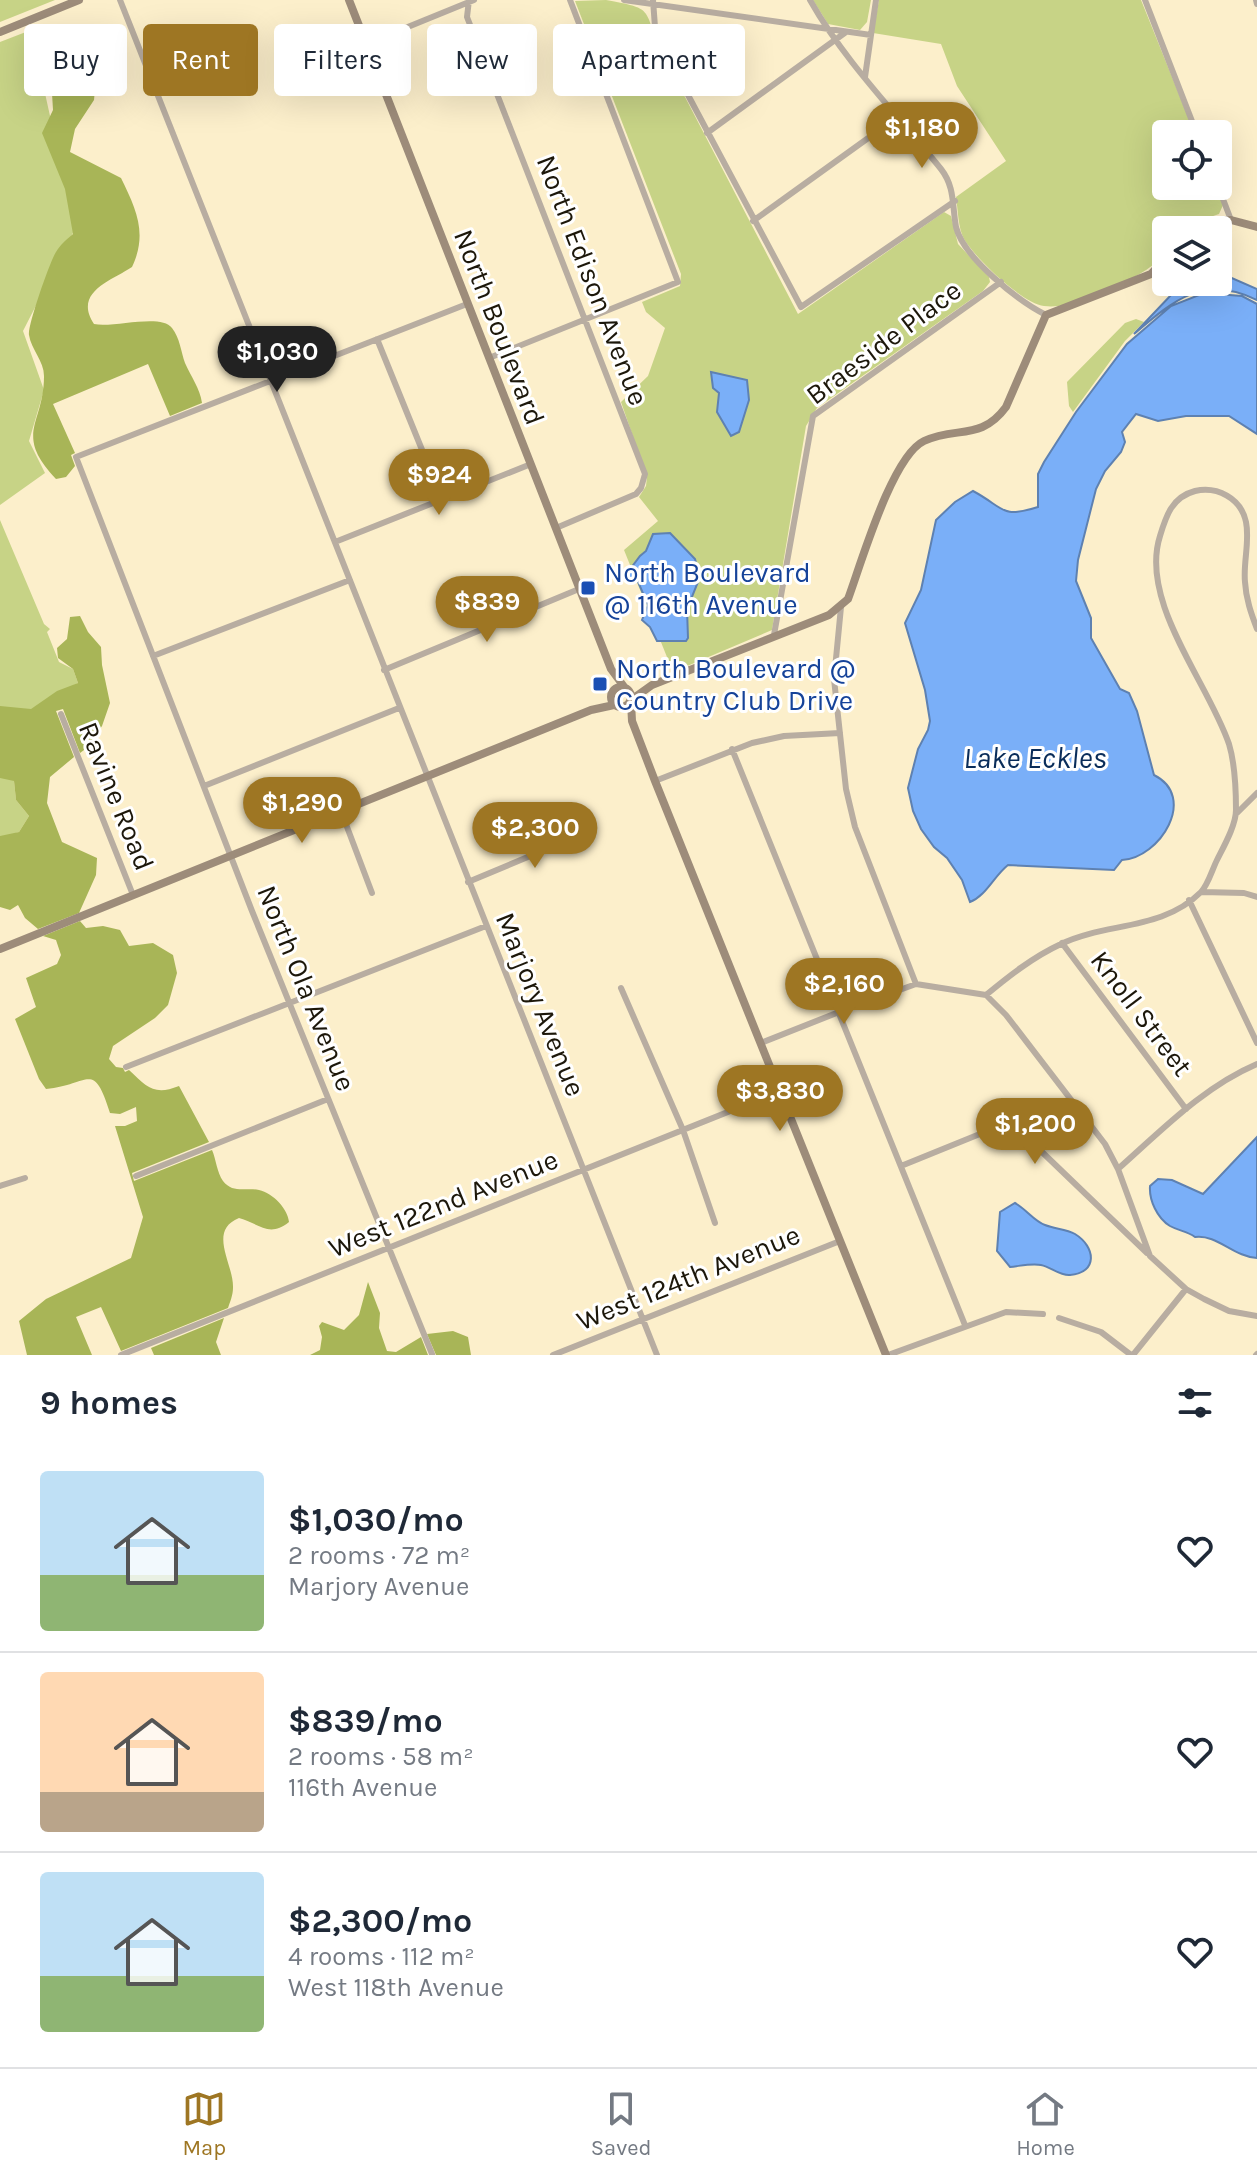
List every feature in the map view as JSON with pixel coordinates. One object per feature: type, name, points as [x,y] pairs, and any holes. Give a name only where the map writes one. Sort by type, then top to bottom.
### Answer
[{"type":"street","points":[[0,32],[79,0]]},
{"type":"street","name":"Marjory Avenue","points":[[120,0],[657,1355]]},
{"type":"street","name":"North Boulevard","points":[[349,0],[358,24]]},
{"type":"street","points":[[489,358],[678,282],[570,0]]},
{"type":"street","points":[[624,0],[871,35]]},
{"type":"street","points":[[810,0],[835,40],[896,118],[943,171],[955,201],[956,227],[962,242],[1029,307],[1046,315]]},
{"type":"street","points":[[865,77],[876,0]]},
{"type":"street","points":[[1145,0],[1192,120]]},
{"type":"street","points":[[411,25],[470,1]]},
{"type":"street","name":"North Edison Avenue","points":[[470,1],[467,17],[645,474],[636,494],[556,528]]},
{"type":"street","points":[[653,2],[655,27],[664,50],[801,307],[955,201]]},
{"type":"street","points":[[707,133],[847,31]]},
{"type":"street","name":"North Boulevard","points":[[386,96],[611,669],[614,700]]},
{"type":"street","points":[[753,221],[896,118]]},
{"type":"street","points":[[1232,220],[1257,227]]},
{"type":"street","points":[[614,700],[626,707],[652,685],[829,615],[841,607],[848,599],[884,501],[910,452],[920,443],[937,436],[972,432],[997,419],[1006,407],[1046,315],[1152,273]]},
{"type":"street","name":"Braeside Place","points":[[774,635],[813,416],[1001,282]]},
{"type":"street","points":[[271,381],[467,304]]},
{"type":"street","points":[[377,339],[442,499]]},
{"type":"street","name":"North Ola Avenue","points":[[271,381],[76,457],[328,1099],[432,1354]]},
{"type":"street","points":[[335,542],[531,464]]},
{"type":"street","points":[[1236,814],[1229,745],[1166,610],[1157,579],[1156,548],[1168,512],[1183,496],[1209,489],[1219,491],[1240,510],[1246,522],[1244,579],[1248,604],[1257,629]]},
{"type":"street","points":[[153,656],[350,580]]},
{"type":"street","points":[[384,670],[579,589]]},
{"type":"street","points":[[841,607],[834,679],[846,789],[855,827],[916,984]]},
{"type":"street","name":"North Boulevard","points":[[611,669],[626,688],[631,701]]},
{"type":"street","points":[[0,949],[591,710],[614,700],[619,687],[652,685]]},
{"type":"street","points":[[614,700],[632,721]]},
{"type":"street","points":[[631,701],[632,721],[655,781],[887,1355],[1006,1312],[1043,1314]]},
{"type":"street","points":[[204,786],[399,708]]},
{"type":"street","name":"Ravine Road","points":[[61,714],[133,895]]},
{"type":"street","points":[[655,781],[732,749],[784,736],[840,733]]},
{"type":"street","points":[[732,749],[965,1325]]},
{"type":"street","points":[[1202,892],[1236,814],[1256,796]]},
{"type":"street","points":[[341,811],[372,893]]},
{"type":"street","points":[[468,882],[590,831]]},
{"type":"street","points":[[986,995],[1017,970],[1062,943],[1170,914],[1202,892],[1244,893],[1257,897]]},
{"type":"street","points":[[1189,900],[1257,1043]]},
{"type":"street","points":[[126,1067],[486,926]]},
{"type":"street","name":"Knoll Street","points":[[1062,943],[1186,1109]]},
{"type":"street","points":[[761,1043],[916,984],[986,995],[1006,1015],[1105,1144],[1118,1169],[1150,1256]]},
{"type":"street","points":[[621,988],[683,1130],[715,1223]]},
{"type":"street","points":[[1118,1169],[1186,1109],[1231,1077],[1257,1064]]},
{"type":"street","name":"West 122nd Avenue","points":[[121,1355],[780,1091]]},
{"type":"street","points":[[136,1176],[328,1099]]},
{"type":"street","points":[[901,1166],[1002,1125],[1016,1127],[1186,1289],[1229,1311],[1257,1316]]},
{"type":"street","points":[[0,1186],[25,1178]]},
{"type":"street","name":"West 124th Avenue","points":[[553,1355],[840,1241]]},
{"type":"street","points":[[1059,1318],[1101,1332],[1132,1355],[1186,1289]]},
{"type":"green space","points":[[0,0],[55,0],[0,22]]},
{"type":"green space","points":[[606,0],[640,8],[651,24],[584,24],[575,1]]},
{"type":"green space","points":[[813,0],[871,0],[867,22],[860,30],[828,24]]},
{"type":"green space","points":[[879,0],[1141,0],[1189,120],[1152,120],[1152,200],[1221,200],[1223,205],[1219,214],[1152,216],[1152,266],[1147,270],[1061,306],[1035,303],[1000,279],[962,235],[956,197],[1006,161],[957,86],[941,44],[873,33]]},
{"type":"green space","points":[[24,33],[24,96],[46,96],[75,229],[23,331],[44,390],[29,441],[45,473],[0,505],[0,42]]},
{"type":"green space","points":[[52,96],[94,96],[75,129],[70,152],[121,178],[138,221],[139,243],[132,267],[105,283],[91,296],[88,304],[94,324],[148,321],[172,328],[202,403],[170,416],[148,364],[53,404],[75,453],[71,455],[75,466],[66,477],[56,479],[43,463],[33,439],[44,376],[29,335],[53,258],[73,234],[65,189],[42,133],[53,110]]},
{"type":"green space","points":[[612,96],[684,96],[798,314],[944,212],[951,216],[958,244],[989,277],[990,282],[983,291],[817,408],[806,426],[772,630],[673,672],[624,550],[658,521],[639,497],[646,486],[647,477],[621,402],[648,376],[665,328],[646,312],[642,302],[680,286],[681,274]]},
{"type":"green space","points":[[1136,319],[1144,322],[1125,341],[1073,412],[1069,406],[1067,382],[1125,323]]},
{"type":"green space","points":[[0,520],[44,624],[50,629],[47,632],[59,662],[73,669],[78,683],[0,727]]},
{"type":"green space","points":[[80,616],[101,647],[110,703],[102,726],[88,747],[80,753],[63,709],[56,711],[74,757],[50,777],[47,803],[62,842],[97,858],[96,875],[79,913],[38,929],[25,918],[18,905],[10,910],[0,907],[0,836],[19,832],[29,816],[16,800],[14,781],[0,778],[0,706],[31,709],[57,691],[78,683],[73,669],[58,658],[57,648],[67,639],[70,617]]},
{"type":"green space","points":[[0,761],[14,781],[16,800],[29,816],[16,833],[0,905]]},
{"type":"green space","points":[[80,921],[86,928],[103,926],[120,930],[129,946],[153,943],[173,955],[177,973],[168,1005],[155,1018],[113,1046],[109,1059],[116,1067],[123,1068],[125,1072],[129,1070],[151,1088],[163,1090],[179,1086],[209,1142],[132,1173],[134,1181],[212,1150],[219,1174],[227,1185],[269,1194],[283,1207],[289,1222],[270,1229],[239,1218],[225,1231],[224,1249],[233,1288],[228,1308],[121,1351],[101,1307],[76,1317],[92,1355],[27,1355],[19,1321],[46,1299],[131,1258],[143,1217],[115,1126],[137,1121],[136,1107],[120,1114],[110,1113],[99,1086],[88,1079],[46,1089],[15,1019],[36,1007],[26,978],[57,964],[61,955],[56,940],[43,936]]},
{"type":"green space","points":[[368,1282],[380,1313],[379,1328],[387,1351],[396,1352],[421,1337],[428,1355],[310,1355],[320,1350],[322,1337],[319,1326],[322,1322],[344,1330],[359,1315]]},
{"type":"green space","points":[[224,1318],[216,1342],[221,1355],[154,1355],[151,1348]]},
{"type":"green space","points":[[453,1331],[468,1337],[471,1355],[436,1355],[427,1334]]},
{"type":"water","points":[[1232,278],[1257,289],[1257,300],[1232,292]]},
{"type":"water","points":[[1170,296],[1186,296],[1162,311],[1134,334]]},
{"type":"water","name":"Lake Eckles","points":[[1196,296],[1242,296],[1257,304],[1257,434],[1229,416],[1186,416],[1158,421],[1136,414],[1122,432],[1125,442],[1121,452],[1105,471],[1096,489],[1078,560],[1076,581],[1091,618],[1091,638],[1120,689],[1129,693],[1137,711],[1154,775],[1167,785],[1173,797],[1169,825],[1149,849],[1136,857],[1122,860],[1114,870],[1008,865],[981,895],[970,902],[962,880],[921,829],[908,788],[918,749],[930,721],[925,690],[905,623],[921,590],[936,520],[955,502],[973,491],[1009,512],[1038,507],[1038,474],[1076,412],[1127,344],[1171,306]]},
{"type":"water","points":[[711,372],[747,380],[749,400],[739,432],[731,436],[717,412],[719,393],[713,388]]},
{"type":"water","points":[[670,533],[695,559],[700,577],[687,609],[686,641],[657,641],[650,627],[642,620],[648,605],[636,577],[629,579],[625,576],[646,551],[653,534]]},
{"type":"water","points":[[1257,1137],[1257,1258],[1241,1254],[1211,1239],[1195,1237],[1170,1226],[1161,1218],[1150,1191],[1150,1186],[1158,1179],[1172,1180],[1203,1194]]},
{"type":"water","points":[[1015,1203],[1041,1223],[1072,1232],[1082,1239],[1091,1259],[1086,1270],[1066,1275],[1037,1264],[1010,1267],[997,1251],[1000,1212]]},
{"type":"place","name":"North Boulevard @ 116th Avenue","points":[[588,588]]},
{"type":"place","name":"North Boulevard @ Country Club Drive","points":[[600,684]]}]
